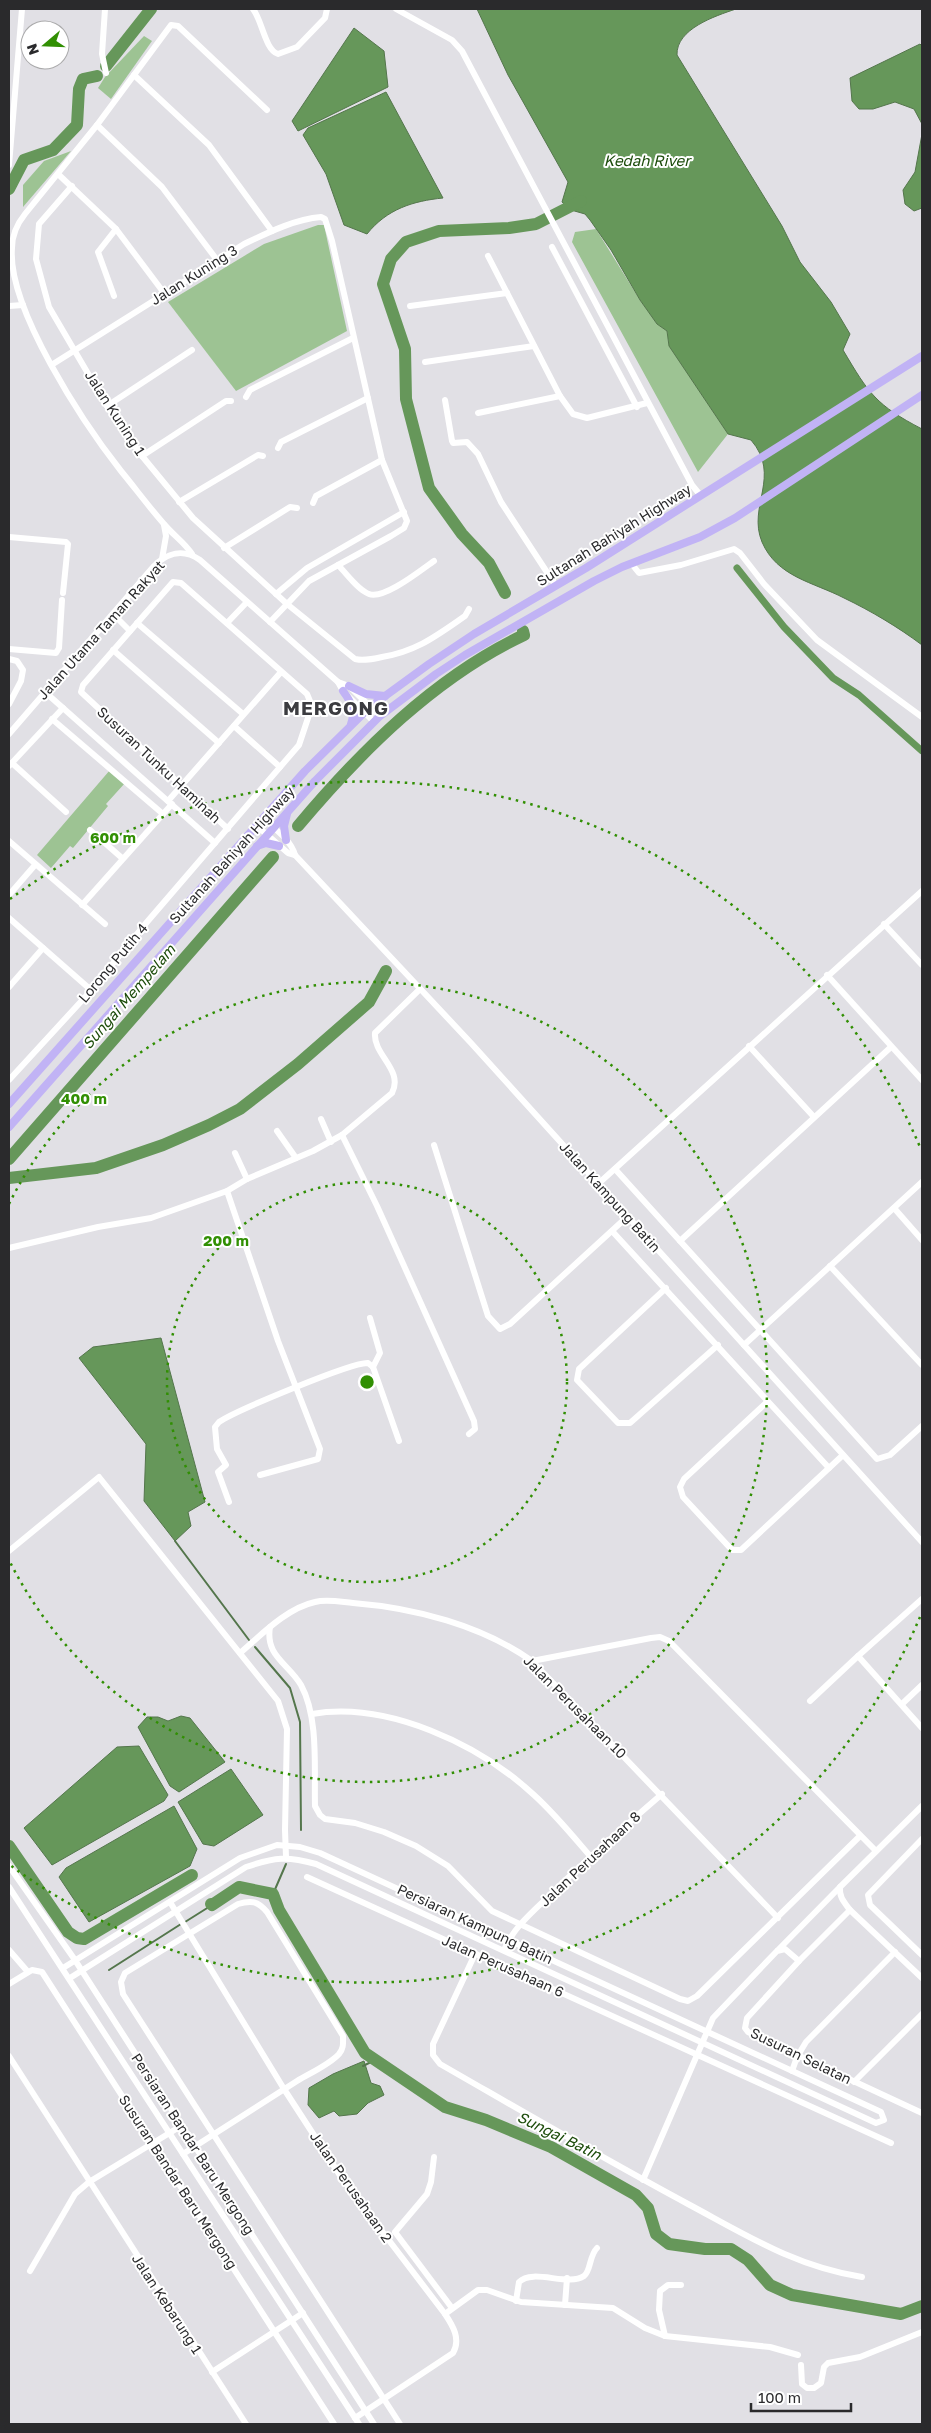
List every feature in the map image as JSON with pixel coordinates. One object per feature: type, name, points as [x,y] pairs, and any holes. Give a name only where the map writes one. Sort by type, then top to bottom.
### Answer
[{"type":"main road","name":"Sultanah Bahiyah Highway","points":[[9,1104],[305,771],[367,710],[429,664],[497,619],[523,606],[718,486],[922,356]]},
{"type":"main road","name":"Sultanah Bahiyah Highway","points":[[9,1127],[253,849],[377,719],[436,674],[504,632],[631,563],[700,537],[735,518],[922,395]]},
{"type":"main road","points":[[346,689],[385,696]]},
{"type":"main road","points":[[346,689],[354,711],[350,726]]},
{"type":"main road","points":[[286,840],[284,826],[289,810]]},
{"type":"main road","points":[[253,849],[266,844],[279,846]]},
{"type":"main road","points":[[61,1044],[73,1055]]},
{"type":"street","points":[[9,165],[22,9]]},
{"type":"street","points":[[105,9],[102,54],[106,73]]},
{"type":"street","points":[[253,9],[259,18],[270,49],[278,54],[296,47],[325,18],[327,9]]},
{"type":"street","points":[[396,9],[458,45],[540,197],[647,403],[692,485],[701,496]]},
{"type":"street","points":[[267,110],[178,26],[171,25],[166,29],[97,125],[21,219],[11,237],[14,269],[29,322],[92,434],[164,525],[192,554],[346,689],[377,719]]},
{"type":"street","points":[[134,75],[209,145],[272,231]]},
{"type":"street","points":[[97,125],[162,187],[217,260]]},
{"type":"street","points":[[58,174],[116,229],[164,293]]},
{"type":"street","name":"Jalan Kuning 1","points":[[72,186],[39,224],[36,259],[49,307],[107,406],[142,456],[179,502],[224,548],[287,604],[350,657],[360,661],[400,654],[418,648],[465,616],[469,608]]},
{"type":"street","name":"Jalan Kuning 3","points":[[53,364],[244,244],[272,231],[322,217],[325,219],[332,241],[353,338]]},
{"type":"street","points":[[114,296],[98,252],[100,247],[116,229]]},
{"type":"street","points":[[552,247],[637,407]]},
{"type":"street","points":[[488,256],[560,396],[573,414],[587,418],[647,403]]},
{"type":"street","points":[[410,306],[507,293]]},
{"type":"street","points":[[9,306],[23,305]]},
{"type":"street","points":[[246,397],[250,390],[353,338],[382,460],[391,487],[407,519],[404,528],[309,581],[270,622]]},
{"type":"street","points":[[425,362],[534,346]]},
{"type":"street","points":[[107,406],[192,350]]},
{"type":"street","points":[[478,413],[560,396]]},
{"type":"street","points":[[278,448],[281,442],[368,398]]},
{"type":"street","points":[[142,456],[226,400],[231,402]]},
{"type":"street","points":[[445,400],[453,443],[467,442],[478,454],[501,502],[556,586]]},
{"type":"street","points":[[179,502],[258,455],[263,456]]},
{"type":"street","points":[[313,503],[316,496],[382,460]]},
{"type":"street","points":[[224,548],[293,507]]},
{"type":"street","points":[[276,594],[307,568],[404,512]]},
{"type":"street","points":[[162,559],[166,536],[164,525]]},
{"type":"street","points":[[9,537],[66,542],[68,544],[59,648],[56,653],[9,649]]},
{"type":"street","points":[[631,563],[639,573],[644,573],[734,549],[740,553],[790,613],[818,640],[850,666],[922,717]]},
{"type":"street","name":"Jalan Utama Taman Rakyat","points":[[9,734],[162,559],[178,553],[192,554]]},
{"type":"street","points":[[338,565],[367,593],[376,596],[386,592],[434,561]]},
{"type":"street","name":"Susuran Tunku Haminah","points":[[227,623],[182,583],[173,582],[83,685],[81,692],[228,829],[302,738],[312,706],[311,700],[307,694],[281,672]]},
{"type":"street","points":[[82,904],[163,814],[182,786],[281,672],[227,623],[247,602]]},
{"type":"street","points":[[113,614],[130,631]]},
{"type":"street","points":[[137,623],[243,714]]},
{"type":"street","points":[[113,650],[220,743]]},
{"type":"street","points":[[9,659],[17,661],[23,670],[20,682],[9,704]]},
{"type":"street","points":[[45,692],[215,843]]},
{"type":"street","points":[[63,708],[10,765],[66,812]]},
{"type":"street","points":[[52,719],[163,814]]},
{"type":"street","points":[[234,726],[280,767]]},
{"type":"street","name":"Jalan Kampung Batin","points":[[264,818],[293,848],[295,855],[628,1216],[922,1542]]},
{"type":"street","name":"Jalan Kampung Batin","points":[[257,826],[288,853],[295,855]]},
{"type":"street","name":"Lorong Putih 4","points":[[9,1080],[91,990],[228,829]]},
{"type":"street","points":[[90,830],[122,858]]},
{"type":"street","points":[[9,841],[105,924]]},
{"type":"street","points":[[9,895],[35,865]]},
{"type":"street","points":[[598,1184],[922,890]]},
{"type":"street","points":[[9,918],[91,990]]},
{"type":"street","points":[[884,924],[922,966]]},
{"type":"street","points":[[9,987],[43,948]]},
{"type":"street","points":[[827,975],[922,1080]]},
{"type":"street","points":[[9,1248],[98,1227],[151,1218],[227,1191],[247,1179],[342,1136],[392,1093],[395,1085],[394,1074],[375,1040],[375,1033],[420,989]]},
{"type":"street","points":[[749,1046],[814,1117]]},
{"type":"street","points":[[680,1241],[891,1047]]},
{"type":"street","points":[[321,1119],[331,1142]]},
{"type":"street","points":[[277,1131],[296,1158]]},
{"type":"street","points":[[342,1136],[377,1206],[474,1421],[475,1429],[469,1434]]},
{"type":"street","points":[[434,1145],[488,1316],[500,1329],[510,1324],[628,1216]]},
{"type":"street","points":[[235,1153],[247,1179]]},
{"type":"street","points":[[615,1168],[877,1459],[890,1455],[922,1426]]},
{"type":"street","points":[[744,1345],[922,1182]]},
{"type":"street","points":[[227,1191],[278,1341],[320,1449],[318,1459],[260,1475]]},
{"type":"street","points":[[894,1208],[922,1240]]},
{"type":"street","points":[[612,1231],[829,1468]]},
{"type":"street","points":[[830,1266],[922,1365]]},
{"type":"street","points":[[666,1288],[579,1369],[578,1380],[618,1423],[624,1424],[630,1422],[718,1345]]},
{"type":"street","points":[[370,1318],[380,1353],[373,1367],[399,1441]]},
{"type":"street","points":[[229,1502],[218,1472],[226,1464],[217,1449],[215,1427],[222,1420],[297,1388],[363,1363],[373,1367]]},
{"type":"street","points":[[767,1402],[684,1479],[680,1487],[683,1497],[732,1550],[742,1550],[843,1455]]},
{"type":"street","points":[[9,1552],[99,1477],[278,1701],[285,1718],[286,1857]]},
{"type":"street","points":[[810,1701],[922,1599]]},
{"type":"street","name":"Jalan Perusahaan 10","points":[[240,1653],[270,1627],[300,1608],[316,1602],[327,1601],[374,1605],[411,1611],[487,1635],[515,1649],[532,1661],[662,1794],[778,1918]]},
{"type":"street","points":[[270,1627],[268,1638],[272,1649],[300,1685],[312,1714],[315,1806],[320,1815],[325,1819],[354,1823],[384,1832],[416,1846],[448,1866],[492,1911],[680,1999],[688,2001],[698,1996],[860,1836]]},
{"type":"street","points":[[532,1661],[651,1638],[669,1641],[860,1836],[876,1850]]},
{"type":"street","points":[[858,1656],[922,1728]]},
{"type":"street","points":[[902,1704],[922,1685]]},
{"type":"street","points":[[312,1714],[332,1711],[362,1712],[405,1722],[439,1734],[504,1771],[533,1794],[590,1856]]},
{"type":"street","name":"Jalan Perusahaan 8","points":[[504,1950],[509,1939],[520,1924],[590,1856],[662,1794]]},
{"type":"street","points":[[643,2180],[706,2033],[720,2009],[876,1850],[922,1807]]},
{"type":"street","points":[[922,1839],[868,1895],[870,1905],[922,1955]]},
{"type":"street","name":"Persiaran Kampung Batin","points":[[63,1968],[240,1858],[260,1849],[286,1845],[320,1853],[509,1939],[706,2033],[881,2112],[884,2120],[876,2123],[316,1864],[286,1857],[246,1867],[70,1978]]},
{"type":"street","name":"Persiaran Bandar Baru Mergong","points":[[9,1866],[75,1960],[374,2424]]},
{"type":"street","name":"Jalan Perusahaan 6","points":[[307,1878],[891,2143]]},
{"type":"street","name":"Persiaran Bandar Baru Mergong","points":[[9,1887],[357,2421]]},
{"type":"street","points":[[840,1887],[841,1899],[850,1910],[922,1978]]},
{"type":"street","points":[[182,2154],[214,2134],[338,2054],[344,2046],[343,2036],[261,1904],[254,1901],[238,1904],[189,1931],[126,1973],[120,1982],[121,1989],[214,2134],[384,2399],[400,2424]]},
{"type":"street","name":"Jalan Perusahaan 2","points":[[170,1902],[284,2089],[343,2180],[445,2314],[456,2334],[456,2347],[453,2353],[366,2411],[357,2421]]},
{"type":"street","name":"Susuran Selatan","points":[[850,1910],[799,1961],[747,2018],[744,2024],[748,2032],[797,2057],[922,2113]]},
{"type":"street","points":[[777,1951],[785,1949],[799,1961]]},
{"type":"street","points":[[9,1950],[28,1972],[9,1984]]},
{"type":"street","points":[[792,2071],[797,2057],[806,2042],[895,1952]]},
{"type":"street","points":[[475,1954],[433,2044],[436,2060],[440,2064],[643,2180],[792,2258],[821,2269],[862,2277]]},
{"type":"street","name":"Susuran Bandar Baru Mergong","points":[[28,1972],[36,1969],[42,1972],[334,2424]]},
{"type":"street","points":[[854,2082],[922,2014]]},
{"type":"street","name":"Jalan Kebarung 1","points":[[9,2056],[246,2424]]},
{"type":"street","points":[[30,2271],[75,2194],[89,2182],[181,2126]]},
{"type":"street","points":[[434,2157],[428,2194],[396,2232],[452,2308]]},
{"type":"street","points":[[516,2301],[519,2282],[522,2278],[580,2278],[588,2273],[591,2255],[597,2248]]},
{"type":"street","points":[[402,2259],[409,2252]]},
{"type":"street","points":[[566,2305],[567,2278]]},
{"type":"street","points":[[665,2336],[660,2319],[660,2291],[668,2286],[681,2285]]},
{"type":"street","points":[[445,2314],[478,2290],[483,2290],[516,2301],[613,2308],[645,2328],[665,2336],[770,2347],[798,2355]]},
{"type":"street","points":[[212,2372],[303,2313]]},
{"type":"street","points":[[801,2365],[804,2387],[814,2388],[821,2383],[824,2367],[828,2363],[860,2357],[922,2332]]},
{"type":"shaded area","points":[[144,36],[152,41],[111,99],[98,88],[105,77]]},
{"type":"shaded area","points":[[71,151],[23,207],[23,185],[44,161]]},
{"type":"shaded area","points":[[318,225],[324,225],[347,331],[236,391],[168,302],[264,244]]},
{"type":"shaded area","points":[[596,229],[640,300],[657,324],[667,331],[669,346],[728,434],[698,472],[572,242],[575,232]]},
{"type":"shaded area","points":[[110,770],[125,783],[106,804],[108,806],[73,848],[70,846],[51,868],[37,855]]},
{"type":"water","name":"Kedah River","points":[[477,9],[736,9],[718,15],[690,31],[678,46],[677,55],[782,226],[800,262],[831,302],[850,334],[843,350],[860,378],[884,405],[906,421],[922,429],[922,645],[864,608],[786,571],[769,554],[762,542],[758,529],[758,516],[764,479],[764,466],[760,453],[751,440],[728,434],[669,346],[667,331],[657,324],[640,300],[611,250],[590,220],[585,214],[571,210],[562,202],[568,182],[508,75]]},
{"type":"water","points":[[354,28],[384,51],[388,87],[298,131],[292,121]]},
{"type":"water","points":[[920,44],[922,46],[922,124],[914,109],[895,102],[873,109],[859,109],[852,101],[850,78]]},
{"type":"water","points":[[386,92],[443,198],[421,201],[392,212],[367,234],[344,225],[326,174],[303,135],[308,128]]},
{"type":"water","points":[[922,134],[922,208],[914,211],[905,204],[903,190],[915,172]]},
{"type":"water","points":[[161,1338],[205,1502],[188,1512],[191,1526],[175,1541],[144,1501],[146,1444],[79,1358],[93,1347]]},
{"type":"water","points":[[181,1716],[190,1718],[225,1762],[179,1792],[170,1786],[138,1727],[147,1717],[158,1717],[168,1721]]},
{"type":"water","points":[[139,1746],[168,1795],[164,1801],[52,1865],[24,1828],[117,1747]]},
{"type":"water","points":[[231,1769],[263,1815],[214,1846],[203,1844],[178,1802]]},
{"type":"water","points":[[174,1806],[197,1849],[190,1866],[89,1922],[59,1877],[66,1868]]},
{"type":"water","points":[[364,2061],[371,2083],[380,2086],[384,2095],[368,2103],[357,2114],[339,2116],[334,2111],[319,2118],[308,2105],[309,2088],[333,2074]]},
{"type":"waterway","points":[[106,66],[151,9]]},
{"type":"waterway","points":[[9,189],[24,160],[53,150],[77,125],[79,89],[83,79],[97,76]]},
{"type":"waterway","name":"Sungai Mempelam","points":[[505,593],[489,563],[462,534],[429,488],[406,399],[405,349],[383,284],[391,259],[406,242],[439,231],[509,228],[536,224],[581,201]]},
{"type":"waterway","points":[[737,568],[784,627],[833,678],[859,695],[922,751]]},
{"type":"waterway","name":"Sungai Mempelam","points":[[298,826],[347,770],[401,718],[460,672],[491,652],[524,635],[523,631]]},
{"type":"waterway","name":"Sungai Mempelam","points":[[9,1159],[273,857]]},
{"type":"waterway","points":[[9,1178],[96,1168],[163,1145],[240,1109],[298,1064],[369,1002],[386,971]]},
{"type":"waterway","points":[[175,1541],[249,1640]]},
{"type":"waterway","points":[[255,1647],[290,1688],[300,1722],[301,1830]]},
{"type":"waterway","points":[[9,1846],[68,1932],[77,1938],[84,1939],[192,1875]]},
{"type":"waterway","points":[[273,1894],[286,1864]]},
{"type":"waterway","name":"Sungai Batin","points":[[211,1904],[239,1887],[273,1894],[279,1910],[365,2053],[445,2107],[486,2120],[551,2147],[636,2195],[648,2208],[656,2234],[669,2244],[705,2249],[731,2249],[748,2260],[770,2285],[792,2295],[901,2314],[922,2306]]},
{"type":"waterway","points":[[185,1922],[212,1905]]},
{"type":"waterway","points":[[109,1970],[181,1924]]},
{"type":"waterway","points":[[363,2066],[375,2060]]},
{"type":"district","name":"MERGONG","points":[[336,708]]}]
